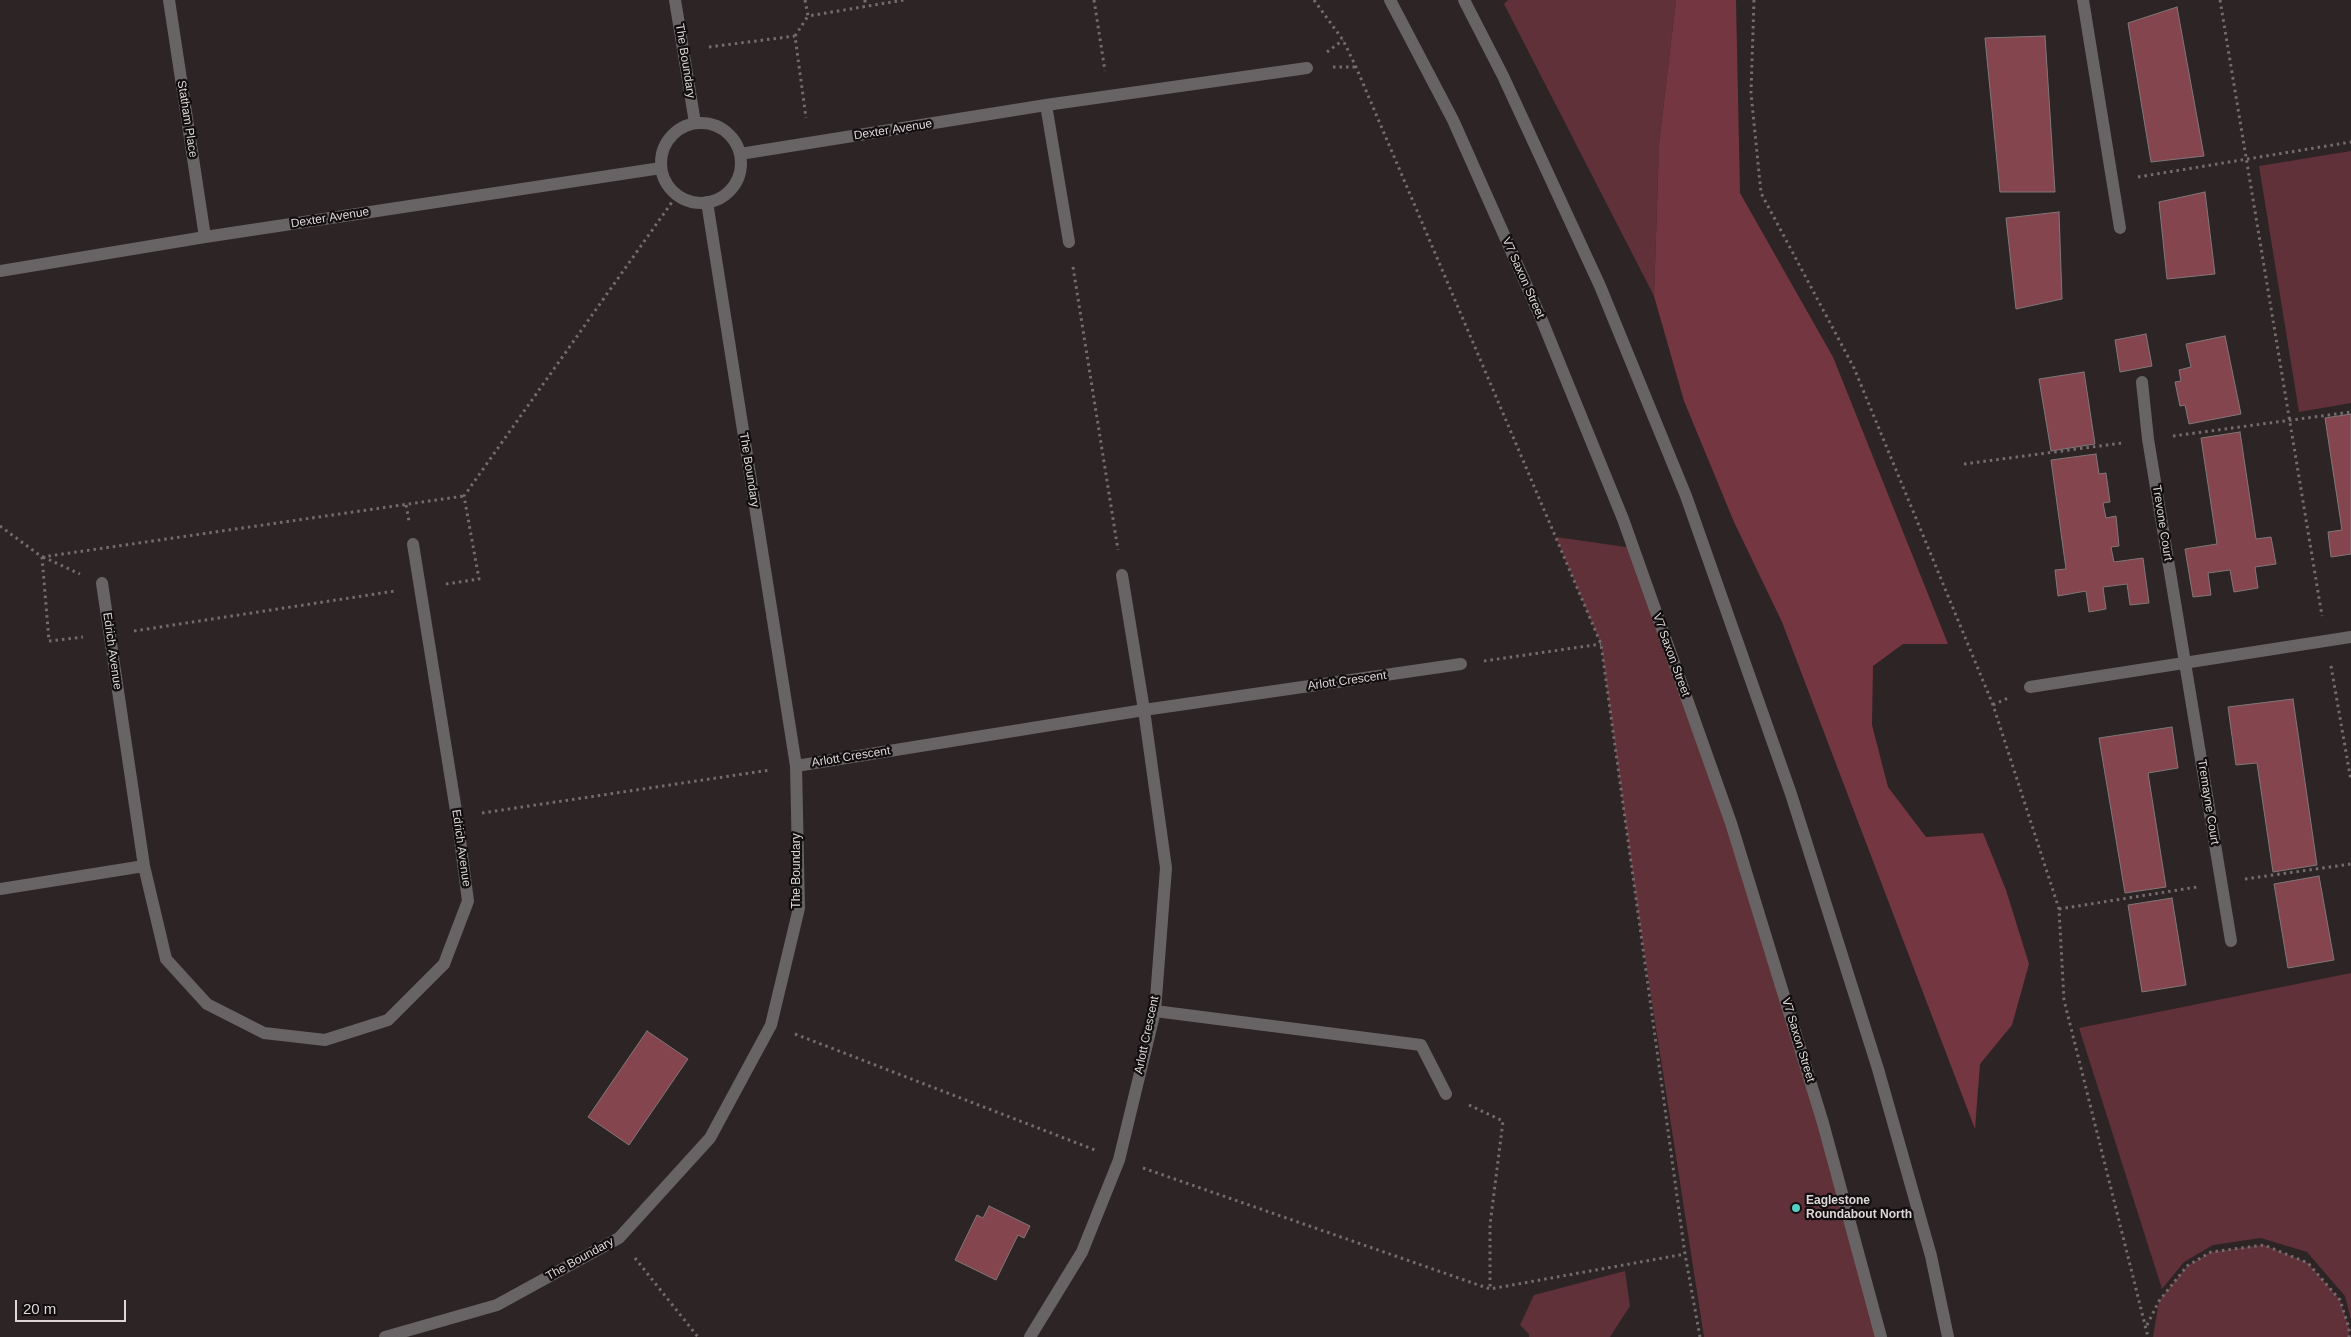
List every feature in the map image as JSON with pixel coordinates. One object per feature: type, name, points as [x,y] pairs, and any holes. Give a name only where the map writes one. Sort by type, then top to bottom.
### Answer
[{"type":"street","name":"Statham Place","points":[[168,0],[205,237]]},
{"type":"street","name":"The Boundary","points":[[675,0],[695,123]]},
{"type":"street","name":"V7 Saxon Street","points":[[1390,0],[1453,120],[1541,318],[1623,519],[1732,824],[1824,1123],[1881,1337]]},
{"type":"street","points":[[1464,0],[1503,76],[1600,286],[1686,496],[1791,794],[1878,1070],[1931,1256],[1948,1337]]},
{"type":"street","points":[[2083,0],[2120,228]]},
{"type":"street","name":"Dexter Avenue","points":[[740,154],[1046,105],[1307,68]]},
{"type":"street","points":[[1046,105],[1069,242]]},
{"type":"street","points":[[695,123],[707,123],[723,130],[736,143],[740,154],[739,173],[730,191],[720,198],[707,202],[686,200],[677,195],[669,188],[661,168],[661,156],[665,144],[672,134],[683,126],[695,123]]},
{"type":"street","name":"Dexter Avenue","points":[[0,271],[205,237],[661,168]]},
{"type":"street","name":"The Boundary","points":[[385,1337],[497,1305],[619,1238],[710,1138],[771,1025],[798,908],[796,766],[707,202]]},
{"type":"street","name":"Trevone Court","points":[[2142,382],[2148,439],[2186,663]]},
{"type":"street","name":"Edrich Avenue","points":[[102,583],[144,866],[166,959],[207,1004],[264,1033],[325,1040],[388,1020],[444,964],[468,900],[457,817],[418,588],[413,544]]},
{"type":"street","name":"Arlott Crescent","points":[[1032,1336],[1082,1252],[1119,1160],[1155,1011],[1166,868],[1144,710],[1122,575]]},
{"type":"street","points":[[2030,687],[2351,637]]},
{"type":"street","name":"Tremayne Court","points":[[2186,663],[2231,941]]},
{"type":"street","name":"Arlott Crescent","points":[[796,766],[1144,710],[1461,664]]},
{"type":"street","points":[[0,889],[144,866]]},
{"type":"street","points":[[1155,1011],[1421,1045],[1446,1094]]},
{"type":"path","points":[[805,0],[808,16]]},
{"type":"path","points":[[865,0],[865,6]]},
{"type":"path","points":[[810,143],[794,36],[808,16],[904,0]]},
{"type":"path","points":[[1094,0],[1109,97]]},
{"type":"path","points":[[1314,0],[1343,40],[1356,67],[1601,644],[1686,1254],[1700,1337]]},
{"type":"path","points":[[1754,0],[1751,93],[1761,194],[1854,368],[1993,705],[2059,909],[2064,1000],[2148,1337]]},
{"type":"path","points":[[2220,0],[2351,781]]},
{"type":"path","points":[[682,50],[794,36]]},
{"type":"path","points":[[2113,181],[2351,142]]},
{"type":"path","points":[[42,557],[49,640],[110,634],[479,579],[464,496],[677,195]]},
{"type":"path","points":[[1069,242],[1122,575]]},
{"type":"path","points":[[42,557],[464,496]]},
{"type":"path","points":[[0,526],[42,557],[102,583]]},
{"type":"path","points":[[1461,664],[1601,644]]},
{"type":"path","points":[[457,817],[796,766]]},
{"type":"path","points":[[771,1025],[1119,1160],[1490,1289],[1686,1254]]},
{"type":"path","points":[[1446,1094],[1503,1121],[1490,1225],[1490,1289]]},
{"type":"path","points":[[619,1238],[698,1337]]},
{"type":"path","points":[[2146,1326],[2159,1301],[2187,1266],[2211,1252],[2264,1246],[2308,1263],[2340,1300],[2349,1328],[2349,1337]]},
{"type":"shaded area","points":[[1508,0],[1676,0],[1659,144],[1654,296],[1504,4]]},
{"type":"shaded area","points":[[1676,0],[1736,0],[1740,193],[1833,357],[1948,644],[1903,644],[1873,666],[1872,725],[1888,787],[1926,837],[1983,833],[2006,890],[2029,964],[2012,1025],[1980,1064],[1975,1129],[1782,622],[1734,522],[1684,401],[1654,296],[1659,144]]},
{"type":"shaded area","points":[[2351,151],[2351,403],[2299,412],[2259,166]]},
{"type":"shaded area","points":[[1556,537],[1633,548],[1741,853],[1879,1337],[1704,1337],[1638,912],[1601,644]]},
{"type":"shaded area","points":[[2351,973],[2351,1320],[2345,1296],[2307,1252],[2261,1238],[2213,1245],[2184,1262],[2162,1289],[2079,1028]]},
{"type":"shaded area","points":[[2264,1245],[2308,1263],[2340,1300],[2349,1328],[2349,1337],[2153,1337],[2159,1301],[2187,1266],[2211,1252]]},
{"type":"shaded area","points":[[1625,1271],[1630,1306],[1610,1337],[1529,1337],[1529,1334],[1520,1325],[1534,1295]]},
{"type":"building","points":[[2177,7],[2204,156],[2151,162],[2128,23]]},
{"type":"building","points":[[2045,36],[2055,192],[2000,192],[1985,38]]},
{"type":"building","points":[[2205,192],[2215,274],[2167,279],[2159,202]]},
{"type":"building","points":[[2059,212],[2062,299],[2016,309],[2006,218]]},
{"type":"building","points":[[2146,334],[2152,366],[2120,372],[2115,340]]},
{"type":"building","points":[[2225,336],[2241,414],[2189,424],[2185,405],[2180,406],[2175,382],[2181,381],[2179,370],[2191,367],[2186,344]]},
{"type":"building","points":[[2084,372],[2095,444],[2051,451],[2039,379]]},
{"type":"building","points":[[2351,414],[2351,554],[2331,557],[2328,532],[2342,530],[2325,418]]},
{"type":"building","points":[[2240,432],[2256,539],[2271,537],[2276,564],[2255,567],[2258,588],[2234,592],[2230,570],[2208,573],[2211,595],[2193,597],[2185,549],[2217,544],[2201,438]]},
{"type":"building","points":[[2096,454],[2099,474],[2106,473],[2110,502],[2103,503],[2106,518],[2116,516],[2119,546],[2111,547],[2114,562],[2143,558],[2149,603],[2130,605],[2127,584],[2103,587],[2106,609],[2089,612],[2086,591],[2058,596],[2055,570],[2066,569],[2051,460]]},
{"type":"building","points":[[2293,699],[2317,865],[2273,872],[2257,763],[2236,765],[2228,707]]},
{"type":"building","points":[[2172,727],[2178,768],[2148,773],[2166,887],[2125,893],[2099,738]]},
{"type":"building","points":[[2319,876],[2334,960],[2288,968],[2274,884]]},
{"type":"building","points":[[2172,898],[2186,985],[2142,992],[2128,905]]},
{"type":"building","points":[[647,1031],[688,1059],[629,1145],[588,1117]]},
{"type":"building","points":[[989,1206],[1030,1226],[1024,1238],[1018,1235],[996,1280],[955,1260],[977,1215],[983,1218]]},
{"type":"place","name":"Eaglestone Roundabout North","points":[[1796,1208]]}]
